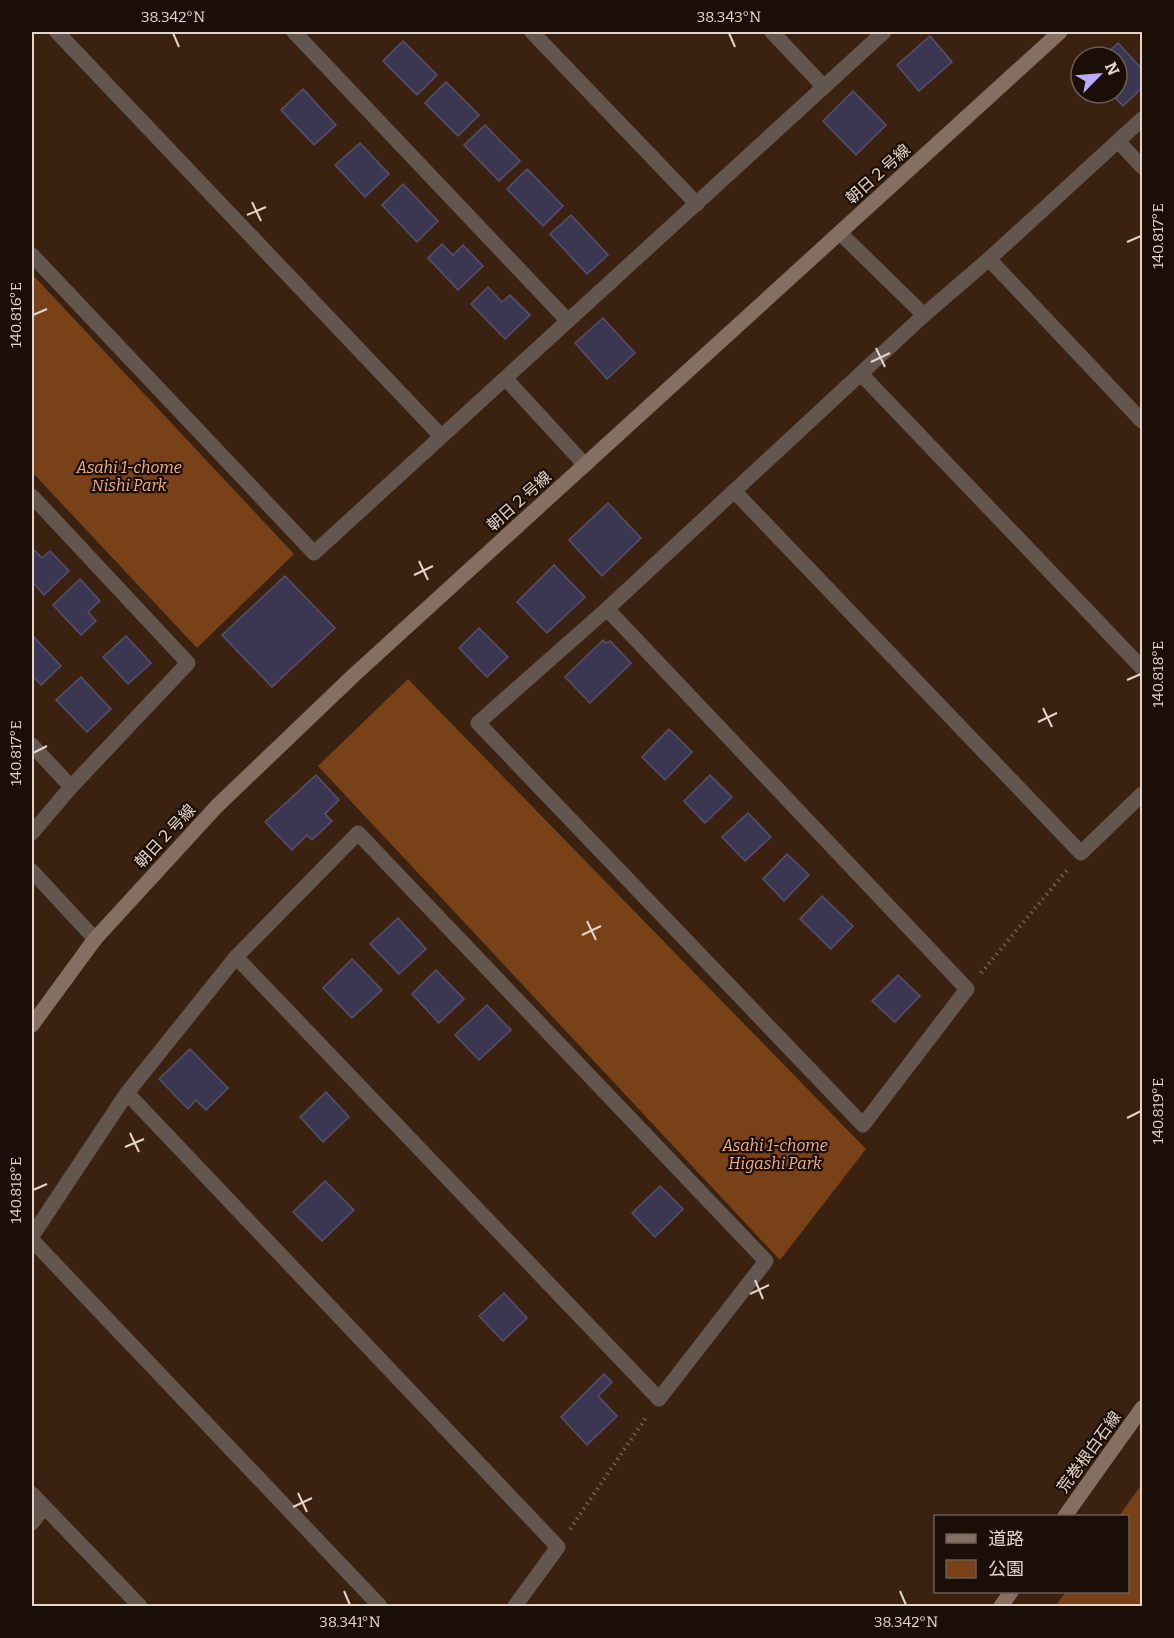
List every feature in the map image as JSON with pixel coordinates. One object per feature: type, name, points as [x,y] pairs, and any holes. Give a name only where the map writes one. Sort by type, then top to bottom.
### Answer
[{"type":"street","points":[[57,32],[441,436]]},
{"type":"street","points":[[294,32],[568,321]]},
{"type":"street","points":[[532,32],[697,204]]},
{"type":"street","points":[[772,32],[824,87]]},
{"type":"street","points":[[32,255],[314,553],[884,32]]},
{"type":"street","name":"朝日２号線","points":[[32,1025],[95,939],[217,806],[354,675],[1060,32]]},
{"type":"street","points":[[607,609],[968,989],[863,1125],[478,723],[607,609],[924,315],[1143,119]]},
{"type":"street","points":[[1118,141],[1143,167]]},
{"type":"street","points":[[840,233],[924,315]]},
{"type":"street","points":[[989,259],[1143,421]]},
{"type":"street","points":[[861,374],[1143,668]]},
{"type":"street","points":[[506,379],[585,465]]},
{"type":"street","points":[[734,491],[1081,853],[1143,794]]},
{"type":"street","points":[[32,496],[188,663],[71,787],[32,833]]},
{"type":"street","points":[[32,745],[71,787]]},
{"type":"street","points":[[236,957],[659,1399],[766,1261],[358,833],[236,957],[127,1094],[32,1238],[380,1606]]},
{"type":"street","points":[[32,871],[95,939]]},
{"type":"street","points":[[127,1094],[558,1547],[515,1606]]},
{"type":"street","name":"荒巻根白石線","points":[[1066,1515],[1143,1408]]},
{"type":"street","points":[[32,1494],[140,1606]]},
{"type":"street","points":[[32,1523],[44,1507]]},
{"type":"street","points":[[1001,1606],[1010,1593]]},
{"type":"path","points":[[968,989],[1081,853]]},
{"type":"path","points":[[558,1547],[659,1399]]},
{"type":"green space","name":"Asahi 1-chome Nishi Park","points":[[32,274],[294,554],[197,648],[32,472]]},
{"type":"green space","name":"Asahi 1-chome Higashi Park","points":[[408,679],[866,1149],[780,1260],[318,766]]},
{"type":"green space","points":[[1142,1484],[1142,1606],[1055,1606],[1065,1593],[1129,1593],[1129,1515],[1120,1515]]},
{"type":"building","points":[[930,36],[952,62],[919,91],[897,65]]},
{"type":"building","points":[[403,41],[437,75],[417,95],[383,61]]},
{"type":"building","points":[[1129,55],[1142,69],[1142,88],[1129,100]]},
{"type":"building","points":[[446,82],[479,115],[458,136],[425,103]]},
{"type":"building","points":[[303,89],[336,125],[314,145],[281,110]]},
{"type":"building","points":[[853,91],[886,125],[856,155],[823,121]]},
{"type":"building","points":[[485,125],[520,161],[499,181],[464,145]]},
{"type":"building","points":[[360,143],[389,174],[365,197],[335,165]]},
{"type":"building","points":[[527,169],[563,206],[543,226],[507,189]]},
{"type":"building","points":[[403,184],[438,221],[417,242],[382,205]]},
{"type":"building","points":[[571,215],[608,255],[587,274],[550,234]]},
{"type":"building","points":[[442,244],[453,255],[463,245],[483,266],[458,290],[428,258]]},
{"type":"building","points":[[488,287],[502,302],[510,295],[530,315],[505,339],[471,304]]},
{"type":"building","points":[[603,318],[635,353],[607,379],[575,343]]},
{"type":"building","points":[[608,503],[641,538],[602,576],[569,540]]},
{"type":"building","points":[[32,548],[42,558],[50,551],[69,571],[44,595],[32,581]]},
{"type":"building","points":[[554,565],[585,597],[547,633],[517,602]]},
{"type":"building","points":[[285,576],[335,628],[272,687],[222,635]]},
{"type":"building","points":[[80,579],[100,601],[88,612],[96,621],[81,635],[53,605]]},
{"type":"building","points":[[479,628],[508,657],[487,677],[459,648]]},
{"type":"building","points":[[33,636],[61,666],[41,685],[32,675]]},
{"type":"building","points":[[126,636],[151,663],[128,684],[103,657]]},
{"type":"building","points":[[603,640],[606,643],[610,641],[631,663],[590,703],[565,677]]},
{"type":"building","points":[[81,677],[111,709],[87,732],[56,700]]},
{"type":"building","points":[[669,729],[692,752],[665,780],[642,757]]},
{"type":"building","points":[[316,775],[339,800],[325,814],[332,821],[312,840],[307,835],[292,850],[265,822]]},
{"type":"building","points":[[710,775],[732,797],[705,823],[684,801]]},
{"type":"building","points":[[748,813],[771,837],[745,861],[722,837]]},
{"type":"building","points":[[787,854],[809,875],[784,901],[763,879]]},
{"type":"building","points":[[822,896],[853,926],[831,949],[800,919]]},
{"type":"building","points":[[398,918],[426,949],[399,974],[370,944]]},
{"type":"building","points":[[352,959],[382,990],[352,1018],[323,988]]},
{"type":"building","points":[[436,970],[464,999],[439,1023],[412,994]]},
{"type":"building","points":[[898,975],[920,996],[895,1022],[872,1001]]},
{"type":"building","points":[[487,1005],[511,1030],[479,1060],[455,1035]]},
{"type":"building","points":[[190,1049],[228,1088],[206,1110],[196,1100],[188,1109],[159,1079]]},
{"type":"building","points":[[326,1092],[349,1117],[323,1142],[300,1117]]},
{"type":"building","points":[[325,1181],[354,1210],[322,1241],[293,1212]]},
{"type":"building","points":[[660,1186],[683,1209],[655,1237],[632,1213]]},
{"type":"building","points":[[504,1293],[527,1318],[503,1341],[479,1316]]},
{"type":"building","points":[[604,1374],[612,1382],[598,1396],[617,1416],[587,1445],[561,1417]]}]
